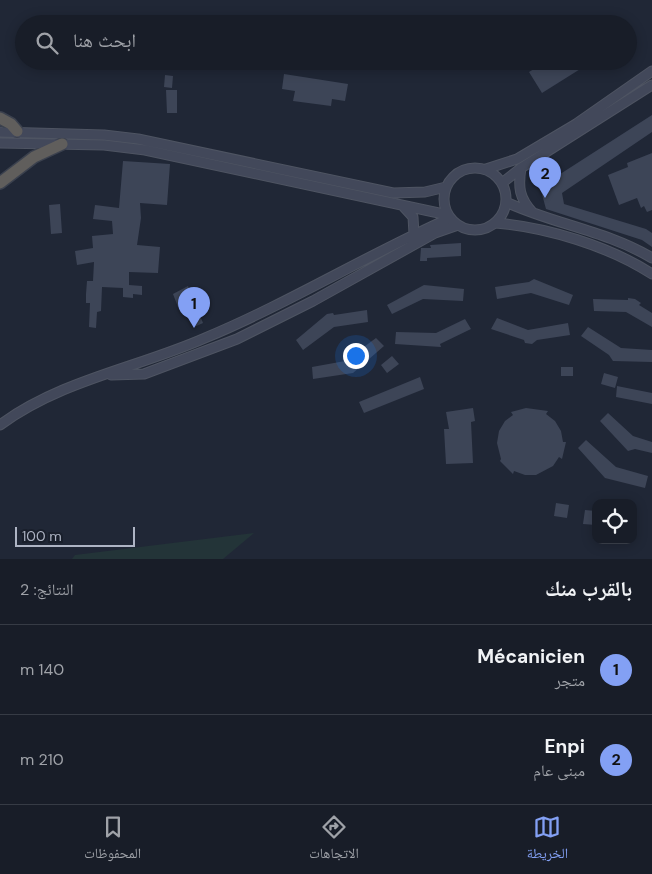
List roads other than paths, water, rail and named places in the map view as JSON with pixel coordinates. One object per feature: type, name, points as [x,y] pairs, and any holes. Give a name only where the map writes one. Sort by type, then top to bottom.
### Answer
[{"type":"highway","points":[[0,118],[11,124],[17,137]]},
{"type":"highway","points":[[0,183],[34,157],[62,144]]},
{"type":"main road","points":[[652,71],[576,124],[517,159],[486,169],[465,169],[454,176],[446,187],[444,204],[449,216],[458,225],[477,230],[496,223],[524,225],[624,258],[652,274]]},
{"type":"main road","points":[[502,183],[521,168],[652,85]]},
{"type":"main road","points":[[0,132],[17,137],[62,144],[104,145],[145,150],[449,216]]},
{"type":"main road","points":[[0,143],[17,137],[104,135],[138,139],[393,193],[420,193],[446,187]]},
{"type":"main road","points":[[521,168],[519,192],[526,206],[537,216]]},
{"type":"main road","points":[[486,169],[502,183],[506,202],[503,214],[496,223]]},
{"type":"main road","points":[[506,202],[537,216],[572,225],[652,258]]},
{"type":"main road","points":[[402,205],[413,217],[414,234]]},
{"type":"main road","points":[[0,425],[42,399],[105,374],[180,349],[251,318],[449,216]]},
{"type":"main road","points":[[105,374],[144,374],[222,346],[313,301],[435,233],[458,225]]},
{"type":"place","name":"Enpi","points":[[545,198]]},
{"type":"place","name":"Mécanicien","points":[[194,328]]}]
